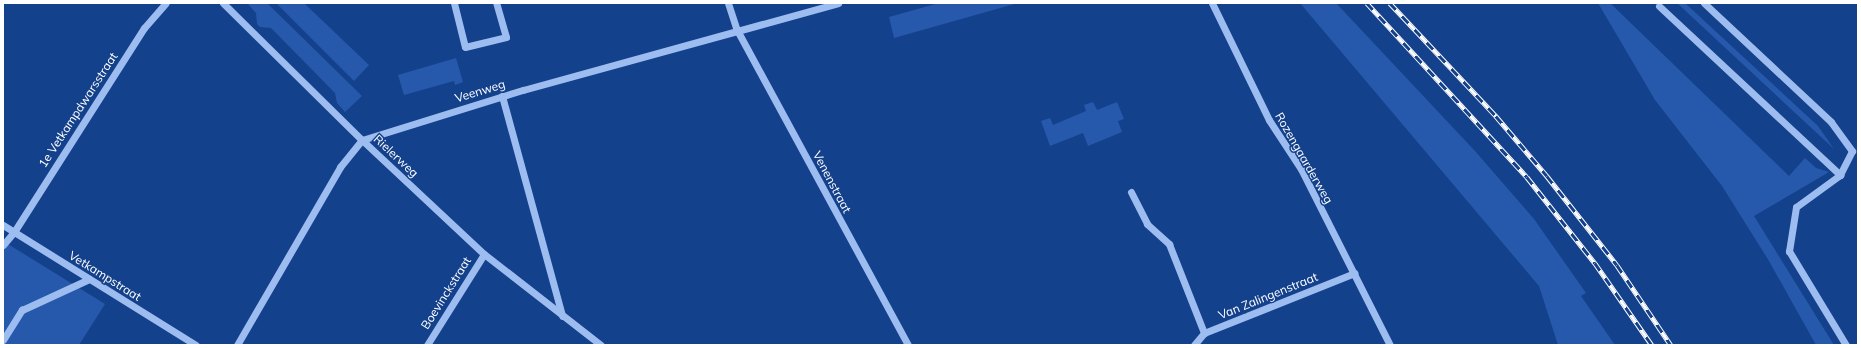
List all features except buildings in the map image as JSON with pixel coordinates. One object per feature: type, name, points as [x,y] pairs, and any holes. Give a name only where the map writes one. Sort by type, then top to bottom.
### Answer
[{"type":"street","name":"1e Vetkampdwarsstraat","points":[[3,245],[14,232],[144,28],[166,3]]},
{"type":"street","name":"Rielerweg","points":[[223,3],[362,140],[484,254],[601,345]]},
{"type":"street","points":[[454,3],[465,47],[506,37],[496,3]]},
{"type":"street","name":"Venenstraat","points":[[728,3],[738,30],[908,345]]},
{"type":"street","name":"Veenweg","points":[[362,140],[502,96],[838,3]]},
{"type":"street","name":"Rozengaarderweg","points":[[1212,3],[1269,120],[1301,169],[1355,273],[1390,345]]},
{"type":"street","points":[[1704,3],[1830,122],[1852,151],[1840,175],[1796,207],[1789,251],[1846,345]]},
{"type":"street","points":[[1659,6],[1840,175]]},
{"type":"street","points":[[502,96],[562,316]]},
{"type":"street","points":[[237,345],[340,167],[362,140]]},
{"type":"street","points":[[1131,192],[1147,224],[1169,244],[1204,333]]},
{"type":"street","name":"Vetkampstraat","points":[[3,225],[196,345]]},
{"type":"street","name":"Boevinckstraat","points":[[427,345],[484,254]]},
{"type":"street","name":"Van Zalingenstraat","points":[[1194,345],[1204,333],[1355,273]]},
{"type":"street","points":[[3,340],[22,310],[89,279]]},
{"type":"shaded area","points":[[247,3],[267,3],[362,96],[345,112],[337,103],[335,93],[271,28],[260,27],[257,24],[256,13]]},
{"type":"shaded area","points":[[276,3],[304,3],[369,65],[354,81]]},
{"type":"shaded area","points":[[939,3],[1018,3],[894,38],[889,17]]},
{"type":"shaded area","points":[[1300,3],[1336,3],[1475,151],[1534,219],[1586,293],[1581,296],[1615,345],[1558,345],[1539,286]]},
{"type":"shaded area","points":[[1598,3],[1610,3],[1789,176],[1805,158],[1816,168],[1829,172],[1754,216],[1834,345],[1816,345],[1769,261],[1722,186],[1655,100]]},
{"type":"shaded area","points":[[1677,3],[1685,3],[1818,126],[1834,149]]},
{"type":"shaded area","points":[[456,58],[463,82],[455,85],[454,81],[404,95],[398,75]]},
{"type":"shaded area","points":[[1093,102],[1097,110],[1117,102],[1124,119],[1118,121],[1122,132],[1088,146],[1083,133],[1050,146],[1041,121],[1050,118],[1053,125],[1086,111],[1084,105]]},
{"type":"shaded area","points":[[3,241],[105,304],[79,345],[3,345]]},
{"type":"railway","points":[[1367,3],[1527,177],[1595,263],[1652,345]]},
{"type":"railway","points":[[1390,3],[1496,116],[1547,176],[1617,265],[1671,345]]}]
